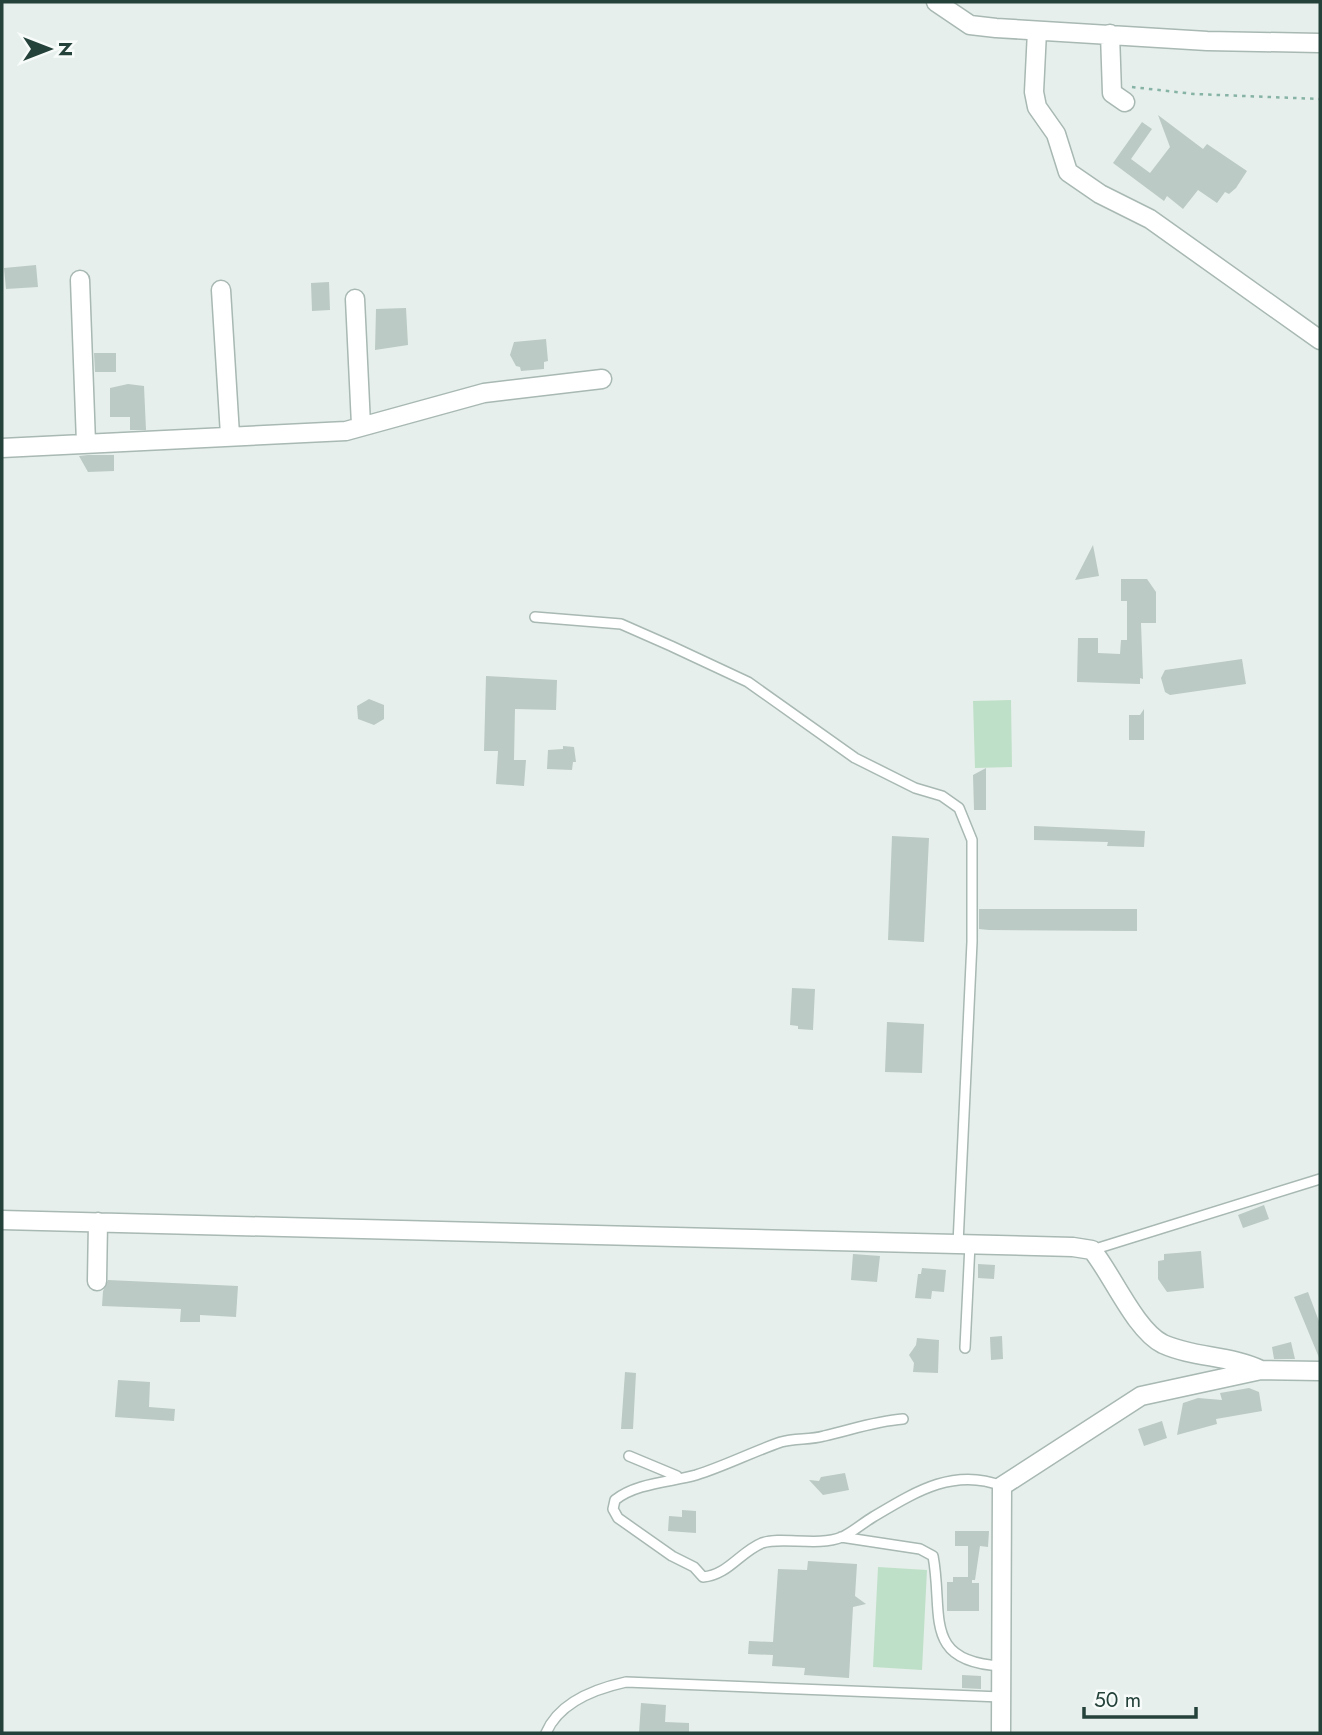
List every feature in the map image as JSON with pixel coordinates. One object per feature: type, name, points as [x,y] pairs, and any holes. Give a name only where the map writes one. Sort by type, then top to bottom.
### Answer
[{"type":"street","points":[[936,2],[970,25],[1037,31],[1320,43]]},
{"type":"street","points":[[1037,31],[1034,92],[1037,107],[1056,134],[1068,172],[1100,194],[1150,219],[1320,340]]},
{"type":"street","points":[[1110,34],[1110,84],[1112,93],[1125,102]]},
{"type":"street","points":[[80,280],[86,443]]},
{"type":"street","points":[[221,290],[230,435]]},
{"type":"street","points":[[355,299],[361,425]]},
{"type":"street","points":[[2,448],[346,431],[484,393],[602,379]]},
{"type":"street","points":[[2,1220],[1073,1247],[1091,1250],[1143,1325],[1160,1342],[1193,1353],[1242,1361],[1261,1370]]},
{"type":"street","points":[[97,1281],[98,1222]]},
{"type":"street","points":[[1001,1733],[1002,1486],[1141,1396],[1261,1370],[1320,1371]]},
{"type":"lane","points":[[535,617],[621,624],[646,635],[748,682],[855,758],[915,789],[942,796],[960,808],[972,840],[964,1244],[965,1348]]},
{"type":"lane","points":[[1091,1250],[1320,1179]]},
{"type":"lane","points":[[903,1419],[876,1421],[822,1437],[785,1441],[699,1474],[677,1476],[659,1485],[622,1494],[615,1500],[613,1509],[618,1518],[672,1556],[694,1567],[703,1577],[725,1570],[763,1543],[806,1542],[841,1537],[920,1549],[933,1556],[939,1635],[953,1654],[978,1665],[1000,1666]]},
{"type":"lane","points":[[629,1456],[677,1476]]},
{"type":"lane","points":[[841,1537],[924,1489],[954,1479],[980,1477],[1002,1486]]},
{"type":"lane","points":[[546,1733],[556,1713],[605,1686],[626,1682],[1000,1697]]},
{"type":"path","points":[[1110,84],[1194,94],[1320,99]]},
{"type":"green space","points":[[1011,700],[1012,767],[975,768],[973,701]]},
{"type":"green space","points":[[878,1567],[927,1570],[922,1670],[873,1667]]},
{"type":"building","points":[[1158,115],[1203,149],[1207,144],[1247,171],[1236,188],[1229,194],[1225,192],[1217,203],[1198,190],[1183,209],[1167,196],[1164,201],[1113,163],[1142,122],[1152,129],[1131,159],[1150,173],[1170,147]]},
{"type":"building","points":[[36,265],[38,287],[6,289],[4,268]]},
{"type":"building","points":[[329,282],[330,310],[312,311],[311,283]]},
{"type":"building","points":[[406,308],[408,345],[375,350],[376,309]]},
{"type":"building","points":[[546,339],[548,361],[544,362],[544,369],[521,371],[510,355],[514,342]]},
{"type":"building","points":[[94,353],[116,353],[116,372],[95,372]]},
{"type":"building","points":[[128,384],[144,386],[146,430],[130,430],[130,417],[110,417],[110,388]]},
{"type":"building","points":[[114,455],[114,471],[88,472],[79,456]]},
{"type":"building","points":[[1093,545],[1099,576],[1075,580]]},
{"type":"building","points":[[1121,579],[1147,579],[1156,592],[1156,623],[1141,623],[1143,679],[1140,678],[1140,684],[1077,682],[1078,638],[1098,638],[1098,653],[1120,654],[1121,640],[1127,640],[1127,601],[1121,601]]},
{"type":"building","points":[[1242,659],[1246,684],[1170,695],[1165,692],[1161,678],[1165,670]]},
{"type":"building","points":[[486,676],[557,680],[556,710],[515,709],[514,760],[526,760],[524,786],[496,784],[498,751],[484,751]]},
{"type":"building","points":[[369,699],[384,705],[384,719],[374,725],[358,719],[357,706]]},
{"type":"building","points":[[1144,709],[1144,740],[1129,740],[1129,715],[1140,715]]},
{"type":"building","points":[[563,746],[574,747],[576,762],[573,762],[572,770],[547,769],[548,750],[563,749]]},
{"type":"building","points":[[986,768],[986,810],[974,810],[973,775]]},
{"type":"building","points":[[1034,826],[1145,831],[1144,847],[1107,846],[1108,842],[1034,840]]},
{"type":"building","points":[[892,836],[929,838],[924,942],[888,940]]},
{"type":"building","points":[[979,909],[1137,909],[1137,931],[979,929]]},
{"type":"building","points":[[792,988],[815,989],[813,1030],[798,1029],[798,1026],[790,1025]]},
{"type":"building","points":[[887,1022],[924,1024],[922,1073],[885,1072]]},
{"type":"building","points":[[1264,1205],[1269,1219],[1243,1228],[1238,1215]]},
{"type":"building","points":[[1201,1251],[1204,1288],[1167,1292],[1158,1279],[1158,1261],[1164,1260],[1164,1254]]},
{"type":"building","points":[[853,1254],[880,1256],[877,1282],[851,1280]]},
{"type":"building","points":[[978,1264],[995,1265],[994,1279],[978,1278]]},
{"type":"building","points":[[922,1268],[946,1270],[944,1292],[932,1291],[931,1299],[915,1298],[918,1274],[921,1274]]},
{"type":"building","points":[[108,1280],[238,1286],[236,1317],[200,1315],[200,1322],[180,1322],[181,1309],[102,1306],[103,1291]]},
{"type":"building","points":[[1308,1292],[1320,1324],[1320,1360],[1294,1297]]},
{"type":"building","points":[[1002,1336],[1003,1359],[991,1360],[990,1337]]},
{"type":"building","points":[[917,1338],[939,1340],[938,1373],[913,1372],[914,1363],[909,1355]]},
{"type":"building","points":[[1291,1342],[1295,1359],[1274,1359],[1272,1347]]},
{"type":"building","points":[[625,1372],[636,1373],[633,1429],[621,1429]]},
{"type":"building","points":[[118,1380],[150,1382],[149,1407],[175,1409],[174,1421],[115,1417]]},
{"type":"building","points":[[1249,1388],[1259,1392],[1262,1411],[1216,1419],[1217,1424],[1177,1435],[1183,1403],[1198,1398],[1222,1400],[1220,1393]]},
{"type":"building","points":[[1162,1421],[1167,1438],[1144,1446],[1138,1429]]},
{"type":"building","points":[[845,1473],[849,1490],[823,1495],[809,1480],[819,1481],[821,1477]]},
{"type":"building","points":[[682,1510],[696,1511],[696,1533],[668,1531],[669,1516],[682,1517]]},
{"type":"building","points":[[955,1531],[989,1531],[988,1547],[980,1546],[975,1580],[972,1580],[972,1583],[979,1583],[979,1611],[947,1611],[947,1582],[953,1582],[953,1577],[968,1577],[968,1546],[955,1546]]},
{"type":"building","points":[[808,1561],[857,1564],[855,1596],[866,1604],[853,1607],[849,1678],[804,1675],[805,1668],[772,1666],[773,1655],[748,1654],[749,1641],[773,1642],[778,1569],[807,1570]]},
{"type":"building","points":[[962,1675],[981,1676],[981,1689],[962,1688]]},
{"type":"building","points":[[641,1703],[666,1705],[665,1722],[689,1723],[689,1733],[639,1733]]}]
